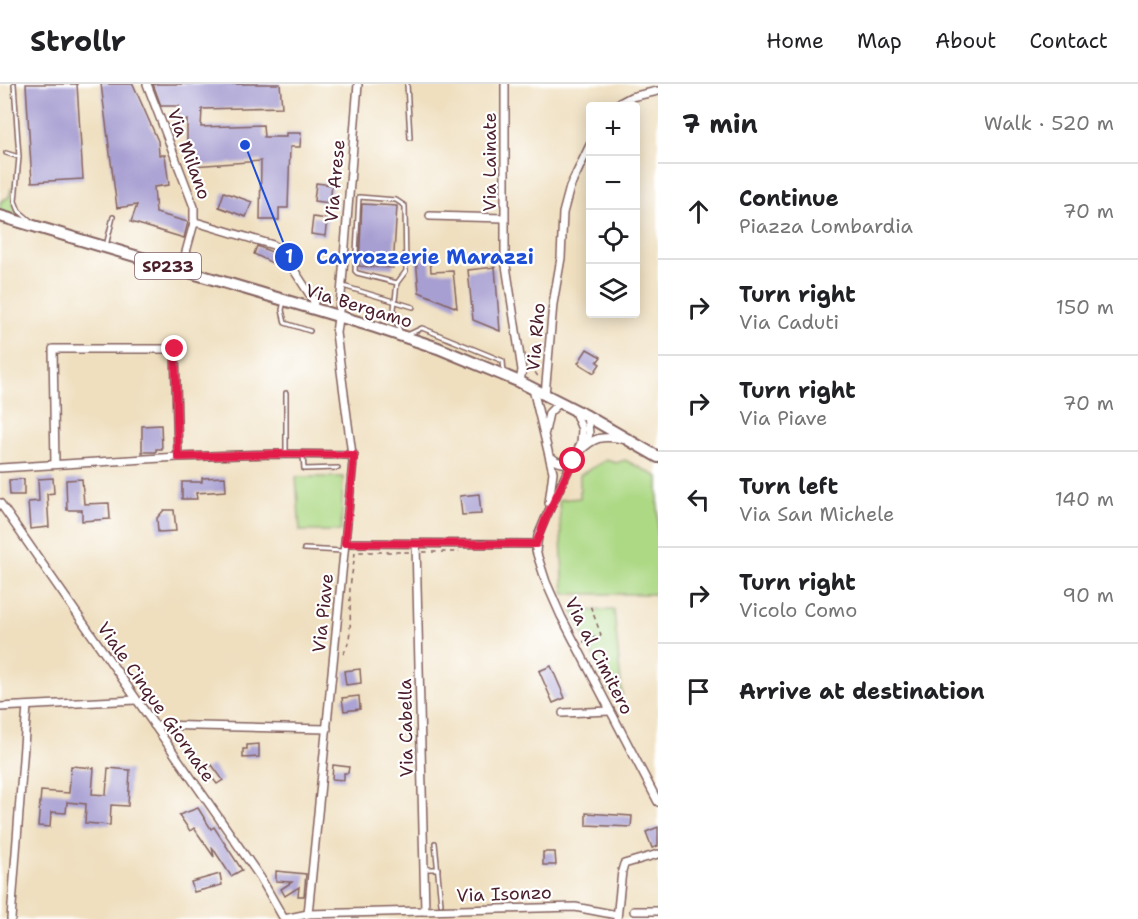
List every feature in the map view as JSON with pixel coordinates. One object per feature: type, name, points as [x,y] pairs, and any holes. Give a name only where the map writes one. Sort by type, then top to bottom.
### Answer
[{"type":"main road","name":"Via Bergamo","points":[[0,216],[403,336],[504,375],[533,389],[546,390],[560,402],[658,457]]},
{"type":"street","name":"Via Milano","points":[[147,84],[194,207],[194,223],[181,270]]},
{"type":"street","name":"Via Arese","points":[[337,316],[342,286],[358,84]]},
{"type":"street","name":"Via Lainate","points":[[505,84],[505,259],[521,363],[520,382]]},
{"type":"street","points":[[622,102],[631,97],[658,92]]},
{"type":"street","name":"Via Rho","points":[[546,390],[553,304],[561,258],[563,213],[570,187],[586,154]]},
{"type":"street","points":[[430,216],[504,218]]},
{"type":"street","points":[[194,223],[273,245],[281,250],[315,301],[313,309]]},
{"type":"street","name":"Via Piave","points":[[308,914],[354,455],[336,333],[337,316]]},
{"type":"street","points":[[55,464],[53,349],[175,349],[178,457]]},
{"type":"street","points":[[533,389],[551,457],[553,482],[546,518]]},
{"type":"street","points":[[545,435],[549,413],[560,402]]},
{"type":"street","points":[[572,408],[582,429],[578,453]]},
{"type":"street","points":[[586,445],[589,440],[587,416]]},
{"type":"street","points":[[345,547],[416,548],[460,544],[536,544],[546,518],[578,453],[595,438],[629,440]]},
{"type":"street","points":[[0,468],[178,457],[354,455]]},
{"type":"street","points":[[551,457],[556,462],[565,464],[573,461]]},
{"type":"street","name":"Viale Cinque Giornate","points":[[0,503],[260,877],[284,919]]},
{"type":"street","name":"Via al Cimitero","points":[[536,544],[537,558],[557,606],[658,802]]},
{"type":"street","name":"Via Cabella","points":[[416,548],[425,911]]},
{"type":"street","points":[[0,707],[136,700]]},
{"type":"street","points":[[11,919],[27,706]]},
{"type":"street","points":[[563,713],[610,711]]},
{"type":"street","points":[[154,725],[327,729]]},
{"type":"street","points":[[617,917],[624,864],[658,854]]},
{"type":"street","name":"Via Isonzo","points":[[284,919],[308,914],[575,907],[617,917]]},
{"type":"street","points":[[634,911],[658,911]]},
{"type":"lane","points":[[14,84],[19,157],[16,206],[37,227]]},
{"type":"lane","points":[[406,84],[410,138]]},
{"type":"lane","points":[[6,153],[19,157]]},
{"type":"lane","points":[[397,283],[355,271],[359,198],[396,200],[405,206],[406,270],[397,283],[394,317],[403,336]]},
{"type":"lane","points":[[106,247],[113,217]]},
{"type":"lane","points":[[342,286],[413,307]]},
{"type":"lane","points":[[284,300],[282,310],[285,323],[310,331]]},
{"type":"lane","points":[[286,393],[286,454]]},
{"type":"lane","points":[[303,454],[304,469],[338,468]]},
{"type":"lane","points":[[304,549],[345,547]]},
{"type":"lane","points":[[435,843],[441,904]]},
{"type":"lane","points":[[424,869],[438,869]]},
{"type":"path","points":[[529,364],[546,390]]},
{"type":"path","points":[[334,657],[347,649],[350,588],[355,552],[416,548],[458,552],[460,544]]},
{"type":"path","points":[[582,642],[601,635],[590,604]]},
{"type":"green space","points":[[12,187],[13,207],[22,218],[0,211],[0,202],[9,197]]},
{"type":"green space","points":[[606,460],[616,463],[625,460],[658,477],[658,594],[564,594],[559,500],[580,498],[580,475]]},
{"type":"green space","points":[[296,477],[343,477],[341,531],[300,531]]},
{"type":"green space","points":[[614,610],[622,695],[615,701],[572,611]]},
{"type":"building","points":[[26,84],[77,84],[83,179],[32,182]]},
{"type":"building","points":[[101,84],[133,84],[158,141],[159,155],[165,155],[169,185],[154,187],[156,213],[188,222],[184,238],[131,222],[137,205],[117,208]]},
{"type":"building","points":[[153,84],[280,84],[282,107],[202,109],[201,127],[263,125],[264,137],[286,137],[286,133],[301,133],[300,147],[290,147],[288,208],[279,208],[279,220],[260,220],[261,161],[193,166],[190,148],[187,146],[187,120],[179,120],[179,106],[161,106]]},
{"type":"building","points":[[316,183],[332,185],[330,203],[314,201]]},
{"type":"building","points":[[224,192],[252,202],[246,217],[219,207]]},
{"type":"building","points":[[362,204],[397,206],[393,268],[359,266]]},
{"type":"building","points":[[313,217],[327,219],[325,236],[311,234]]},
{"type":"building","points":[[257,246],[277,254],[274,264],[254,254]]},
{"type":"building","points":[[430,258],[431,272],[453,271],[457,308],[419,292],[416,259]]},
{"type":"building","points":[[495,267],[500,331],[473,320],[468,270]]},
{"type":"building","points":[[587,349],[601,357],[597,362],[600,364],[594,373],[578,363]]},
{"type":"building","points":[[161,425],[162,449],[156,449],[156,452],[142,452],[142,426]]},
{"type":"building","points":[[225,477],[226,491],[196,493],[197,499],[182,499],[182,482],[202,482],[202,478]]},
{"type":"building","points":[[53,478],[54,493],[47,494],[49,527],[30,529],[28,502],[39,501],[38,479]]},
{"type":"building","points":[[24,479],[24,495],[10,495],[9,480]]},
{"type":"building","points":[[82,479],[84,504],[109,503],[110,519],[82,521],[82,510],[67,510],[66,480]]},
{"type":"building","points":[[479,494],[481,514],[462,515],[460,496]]},
{"type":"building","points":[[164,510],[174,510],[176,531],[158,532],[157,518]]},
{"type":"building","points":[[551,666],[565,698],[553,703],[539,671]]},
{"type":"building","points":[[360,669],[361,683],[346,685],[344,671]]},
{"type":"building","points":[[359,696],[360,709],[344,711],[342,698]]},
{"type":"building","points":[[259,744],[259,757],[243,758],[243,749],[247,749],[247,745]]},
{"type":"building","points":[[212,765],[223,780],[217,784],[205,769]]},
{"type":"building","points":[[333,765],[349,767],[348,773],[344,773],[344,780],[332,779]]},
{"type":"building","points":[[71,766],[94,768],[92,794],[106,795],[108,768],[130,770],[128,806],[111,805],[110,825],[85,823],[86,804],[67,802],[66,813],[51,812],[50,827],[38,826],[41,791],[69,793]]},
{"type":"building","points":[[198,808],[211,829],[214,827],[242,870],[231,876],[212,847],[214,857],[194,828],[190,831],[179,815]]},
{"type":"building","points":[[586,813],[632,816],[631,827],[586,825]]},
{"type":"building","points":[[658,827],[658,846],[652,848],[646,832]]},
{"type":"building","points":[[543,852],[555,852],[556,865],[543,865]]},
{"type":"building","points":[[276,871],[306,874],[304,896],[298,896],[299,887],[285,896],[281,889],[292,882],[276,881]]},
{"type":"building","points":[[220,874],[222,885],[194,892],[191,882]]},
{"type":"place","name":"Carrozzerie Marazzi","points":[[245,145]]},
{"type":"route","points":[[175,349],[178,457],[275,454],[354,455],[345,543],[536,544],[561,483],[573,461]]}]
